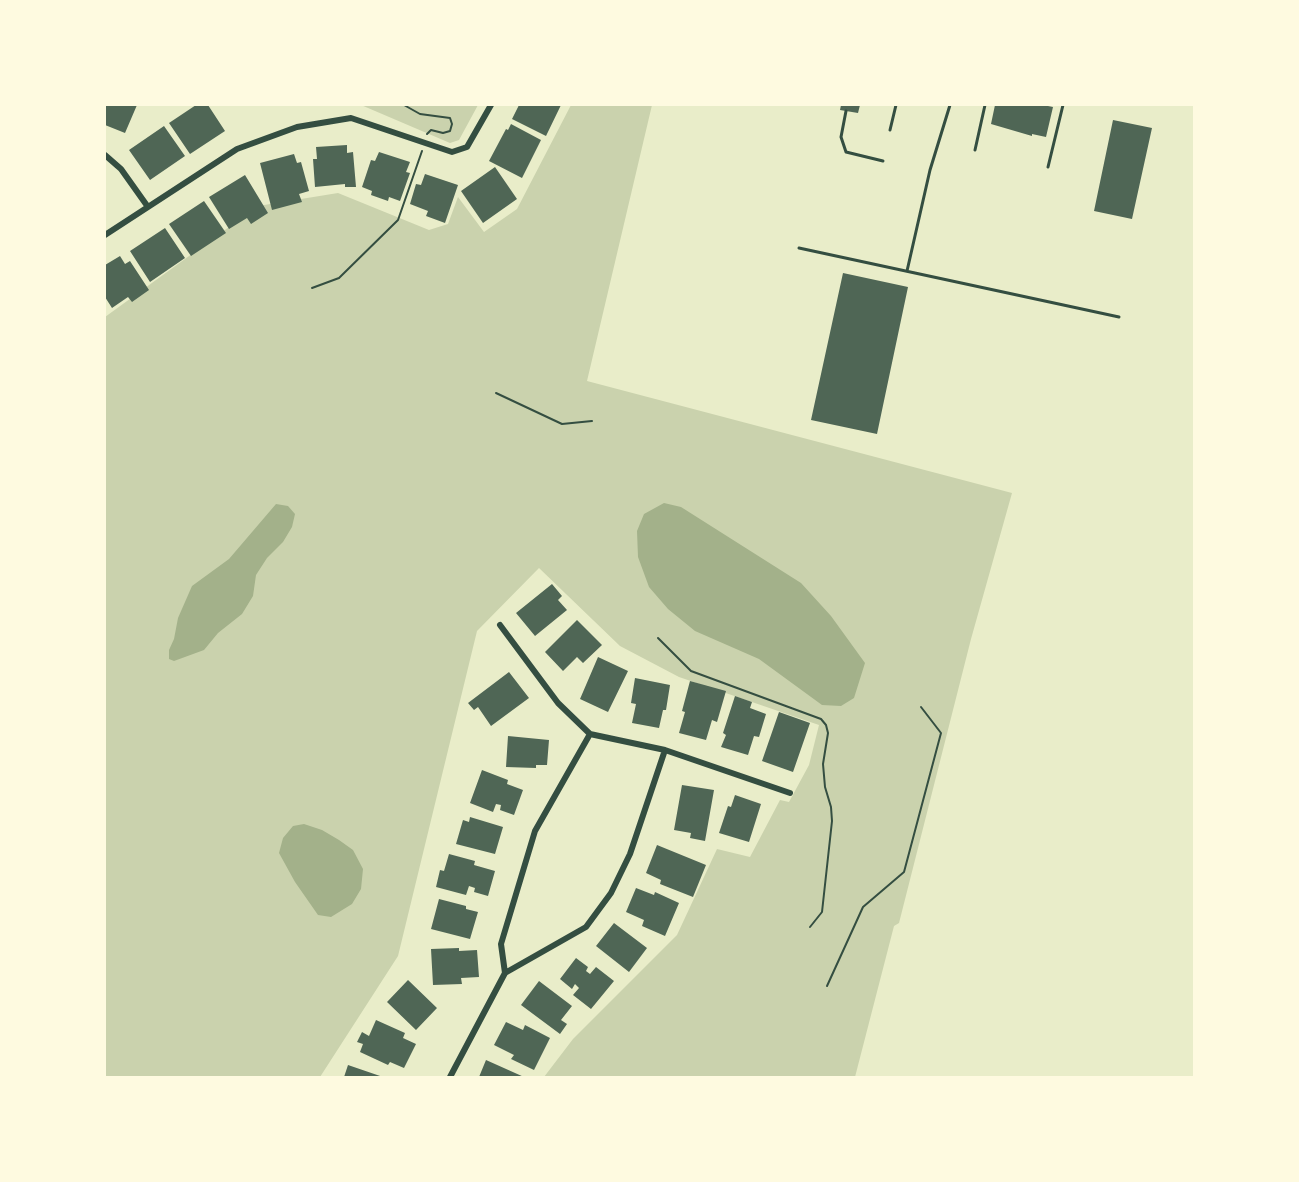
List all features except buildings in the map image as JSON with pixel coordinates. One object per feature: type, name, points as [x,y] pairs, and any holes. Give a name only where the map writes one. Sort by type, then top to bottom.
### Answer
[{"type":"street","points":[[105,235],[237,149],[297,127],[351,118],[452,152],[467,147],[491,105]]},
{"type":"street","points":[[105,155],[121,169],[148,207]]},
{"type":"street","points":[[500,625],[558,703],[590,734],[665,750],[790,793]]},
{"type":"street","points":[[505,973],[501,944],[535,831],[590,734]]},
{"type":"street","points":[[450,1077],[505,973],[586,927],[611,893],[630,854],[665,750]]},
{"type":"lane","points":[[890,130],[896,105]]},
{"type":"lane","points":[[907,271],[930,170],[950,105]]},
{"type":"lane","points":[[975,150],[985,105]]},
{"type":"lane","points":[[1048,167],[1063,105]]},
{"type":"lane","points":[[846,111],[841,137],[846,152],[883,161]]},
{"type":"lane","points":[[799,248],[1119,317]]},
{"type":"path","points":[[312,288],[339,278],[398,220],[428,132],[431,130],[443,133],[450,131],[452,124],[450,118],[420,114],[404,105]]},
{"type":"path","points":[[496,393],[562,423],[592,421]]},
{"type":"path","points":[[658,638],[691,671],[821,719],[826,725],[828,733],[824,776],[832,821],[822,912],[810,927]]},
{"type":"path","points":[[827,986],[863,907],[904,872],[941,732],[921,707]]},
{"type":"shaded area","points":[[361,105],[478,105],[459,140],[450,143]]},
{"type":"shaded area","points":[[571,105],[652,105],[587,381],[1012,493],[971,639],[899,923],[894,926],[855,1077],[544,1077],[573,1039],[677,935],[717,849],[750,857],[780,800],[789,802],[809,765],[819,725],[679,677],[620,646],[539,568],[477,631],[398,956],[320,1077],[105,1077],[105,317],[258,206],[338,193],[429,230],[448,224],[458,197],[484,232],[517,209]]},
{"type":"shaded area","points":[[664,503],[681,507],[801,583],[831,616],[865,663],[854,698],[841,706],[822,705],[759,659],[695,631],[668,609],[649,587],[638,557],[637,531],[644,514]]},
{"type":"shaded area","points":[[276,504],[288,506],[295,514],[292,527],[256,575],[253,596],[242,614],[218,633],[204,650],[174,661],[169,659],[169,650],[174,639],[178,618],[192,586],[229,559]]},
{"type":"shaded area","points":[[304,824],[322,830],[353,850],[363,869],[361,889],[352,904],[331,917],[318,915],[295,882],[279,853],[283,838],[293,826]]}]
